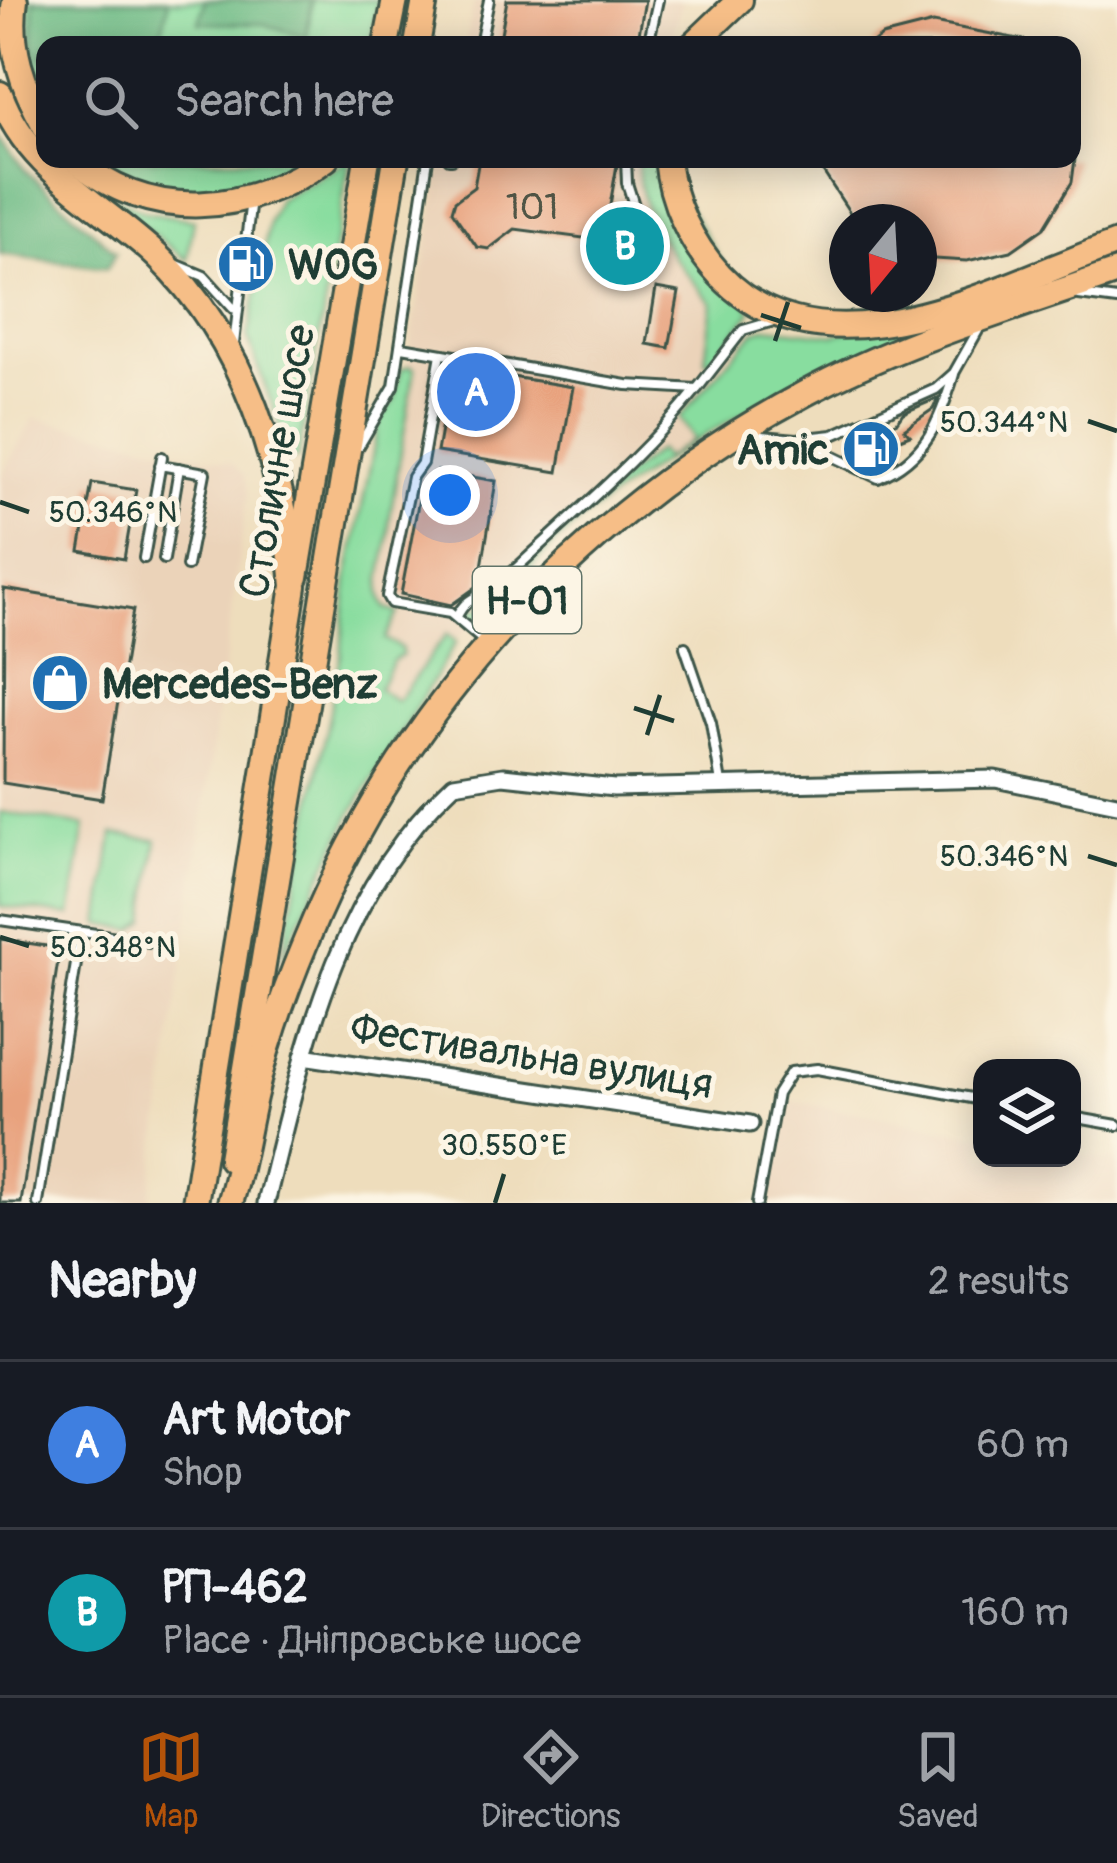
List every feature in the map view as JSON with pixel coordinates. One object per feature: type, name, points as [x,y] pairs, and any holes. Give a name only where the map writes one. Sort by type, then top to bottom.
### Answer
[{"type":"main road","points":[[15,0],[14,43],[21,75],[36,107]]},
{"type":"main road","points":[[388,36],[394,0]]},
{"type":"main road","points":[[418,36],[427,0]]},
{"type":"main road","points":[[702,36],[740,0]]},
{"type":"main road","points":[[0,94],[8,117],[36,153]]},
{"type":"main road","points":[[48,168],[157,256],[188,288],[233,364],[278,480],[294,586]]},
{"type":"main road","points":[[89,168],[126,192],[204,207],[251,199],[309,168]]},
{"type":"main road","name":"Столичне шосе","points":[[195,1203],[365,168]]},
{"type":"main road","name":"Столичне шосе","points":[[227,1203],[394,168]]},
{"type":"main road","points":[[669,168],[675,200],[706,259],[753,303],[799,322],[836,329],[894,322],[1117,242]]},
{"type":"main road","name":"Н-01","points":[[227,1203],[260,1076],[307,939],[379,798],[488,644],[585,544],[737,434],[805,393],[985,319],[1117,272]]},
{"type":"street","name":"Фестивальна вулиця","points":[[266,1203],[328,973],[358,911],[391,859],[454,784],[502,776],[614,788],[995,779],[1117,804]]},
{"type":"street","name":"Фестивальна вулиця","points":[[303,1056],[749,1124]]},
{"type":"lane","points":[[427,0],[430,36]]},
{"type":"lane","points":[[482,36],[489,0]]},
{"type":"lane","points":[[650,36],[658,0]]},
{"type":"lane","points":[[343,473],[394,386],[427,168]]},
{"type":"lane","points":[[623,279],[649,253],[626,168]]},
{"type":"lane","points":[[233,364],[234,309],[251,199]]},
{"type":"lane","points":[[157,256],[204,276],[234,309]]},
{"type":"lane","points":[[1054,294],[1117,300]]},
{"type":"lane","points":[[797,440],[878,478],[910,462],[935,431],[954,374],[985,319]]},
{"type":"lane","points":[[457,618],[468,601],[501,583],[648,449],[748,326],[799,322]]},
{"type":"lane","points":[[402,347],[627,385],[697,389]]},
{"type":"lane","points":[[441,354],[422,463],[412,477],[388,596],[391,603],[457,618],[488,644]]},
{"type":"lane","points":[[737,434],[797,440],[833,435],[936,389],[954,374]]},
{"type":"lane","points":[[144,558],[161,461],[205,472],[187,566]]},
{"type":"lane","points":[[164,559],[179,468]]},
{"type":"lane","points":[[685,647],[711,723],[721,784]]},
{"type":"lane","points":[[0,920],[158,944]]},
{"type":"lane","points":[[38,1203],[82,932]]},
{"type":"lane","points":[[757,1203],[777,1094],[791,1072],[817,1069],[973,1098]]},
{"type":"lane","points":[[1081,1119],[1117,1125]]},
{"type":"shaded area","points":[[475,0],[680,0],[682,4],[672,36],[467,36]]},
{"type":"shaded area","points":[[440,168],[650,168],[687,262],[795,366],[569,528],[480,614],[397,707],[342,683],[379,534]]},
{"type":"shaded area","points":[[34,418],[232,463],[244,475],[248,492],[149,1203],[0,1203],[0,477]]},
{"type":"shaded area","points":[[787,1100],[973,1134],[973,1167],[1081,1167],[1081,1155],[1117,1161],[1117,1203],[768,1203]]},
{"type":"green space","points":[[28,0],[378,0],[372,36],[36,36],[36,69],[30,49]]},
{"type":"green space","points":[[34,0],[169,0],[157,36],[36,36],[34,48]]},
{"type":"green space","points":[[205,0],[312,0],[307,36],[264,24],[199,23]]},
{"type":"green space","points":[[0,132],[25,170],[116,252],[107,268],[0,254]]},
{"type":"green space","points":[[110,168],[292,168],[257,183],[201,193],[146,186]]},
{"type":"green space","points":[[334,168],[348,168],[298,458],[291,458],[248,338],[269,222],[278,200]]},
{"type":"green space","points":[[638,168],[664,168],[752,312],[710,362],[705,360],[712,303],[660,238]]},
{"type":"green space","points":[[89,186],[146,212],[194,220],[187,260]]},
{"type":"green space","points":[[1117,252],[1117,259],[836,367],[705,435],[578,523],[480,620],[466,615],[468,609],[482,608],[568,522],[658,450],[664,459],[694,439],[679,418],[755,331],[766,327],[835,335],[913,312],[937,312],[937,305]]},
{"type":"green space","points":[[415,368],[381,580],[386,609],[398,613],[385,639],[401,648],[402,655],[393,661],[378,689],[397,701],[447,634],[456,642],[352,813],[282,957],[341,654],[348,577],[379,421],[394,400],[401,369]]},
{"type":"green space","points":[[0,812],[85,826],[71,916],[0,906]]},
{"type":"green space","points":[[113,834],[157,840],[146,920],[134,930],[100,924]]},
{"type":"building","points":[[507,0],[645,0],[639,36],[501,36]]},
{"type":"building","points":[[933,23],[1003,36],[882,36]]},
{"type":"building","points":[[477,168],[616,168],[606,228],[634,233],[635,256],[628,262],[611,259],[614,242],[515,229],[489,249],[477,247],[452,211],[455,201],[474,187]]},
{"type":"building","points":[[822,168],[1074,168],[1072,182],[1044,228],[1011,251],[967,261],[937,259],[937,204],[844,204]]},
{"type":"building","points":[[656,288],[679,292],[669,348],[647,344]]},
{"type":"building","points":[[452,367],[573,387],[558,472],[437,452]]},
{"type":"building","name":"Amic","points":[[938,398],[933,409],[904,429],[910,435],[890,443],[896,459],[890,463],[878,469],[868,453],[848,455],[861,432],[896,423],[903,413]]},
{"type":"building","points":[[438,471],[496,481],[479,585],[451,605],[401,594],[422,483],[435,485]]},
{"type":"building","points":[[92,483],[136,490],[124,559],[80,551]]},
{"type":"building","name":"Mercedes-Benz","points":[[4,589],[133,610],[102,799],[3,783]]},
{"type":"building","points":[[0,939],[60,948],[21,1203],[0,1203]]},
{"type":"place","name":"РП-462","points":[[625,246]]},
{"type":"place","name":"WOG","points":[[246,264]]},
{"type":"place","name":"Art Motor","points":[[476,392]]},
{"type":"place","name":"Amic","points":[[871,449]]},
{"type":"place","name":"Mercedes-Benz","points":[[60,683]]}]
